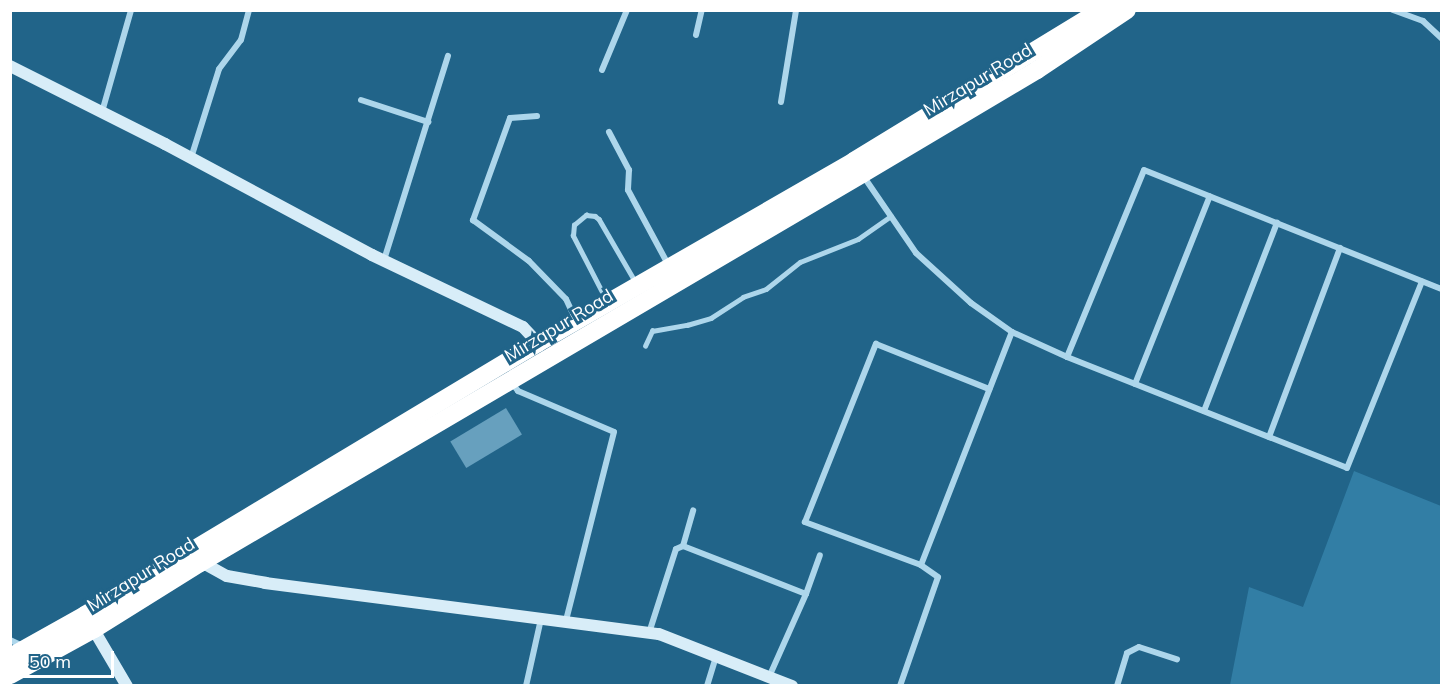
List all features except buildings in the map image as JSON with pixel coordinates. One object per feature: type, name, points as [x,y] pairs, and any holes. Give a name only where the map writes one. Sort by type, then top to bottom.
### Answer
[{"type":"highway","name":"Mirzapur Road","points":[[10,675],[194,558],[858,167],[1101,10]]},
{"type":"highway","name":"Mirzapur Road","points":[[506,373],[538,343],[670,267],[1037,70],[1127,10]]},
{"type":"highway","name":"Mirzapur Road","points":[[10,657],[90,622]]},
{"type":"street","points":[[102,113],[131,10]]},
{"type":"street","points":[[191,158],[219,69],[241,40],[249,10]]},
{"type":"street","points":[[602,70],[627,10]]},
{"type":"street","points":[[696,35],[702,10]]},
{"type":"street","points":[[1393,10],[1423,21],[1442,39]]},
{"type":"street","points":[[781,102],[794,11]]},
{"type":"street","points":[[383,261],[448,56]]},
{"type":"street","points":[[10,66],[191,158],[383,261],[522,327],[538,343]]},
{"type":"street","points":[[361,100],[428,122]]},
{"type":"street","points":[[537,116],[510,118],[473,220],[529,261],[566,299],[577,321]]},
{"type":"street","points":[[609,132],[629,170],[628,190],[670,267]]},
{"type":"street","points":[[858,167],[916,253],[945,281],[1012,332],[1067,357],[1347,468],[1422,281]]},
{"type":"street","points":[[1067,357],[1144,170],[1442,289]]},
{"type":"street","points":[[1135,384],[1210,196]]},
{"type":"street","points":[[1204,411],[1277,223]]},
{"type":"street","points":[[1269,437],[1340,249]]},
{"type":"street","points":[[921,565],[1012,332]]},
{"type":"street","points":[[900,686],[938,577],[921,565],[805,522],[876,344],[989,389]]},
{"type":"street","points":[[506,373],[518,391],[614,432],[566,620]]},
{"type":"street","points":[[683,546],[693,510]]},
{"type":"street","points":[[649,633],[676,549],[683,546],[806,594]]},
{"type":"street","points":[[769,677],[806,594],[820,555]]},
{"type":"street","points":[[194,558],[227,576],[265,583],[566,620],[649,633],[791,685]]},
{"type":"street","points":[[526,686],[542,617]]},
{"type":"street","points":[[90,622],[127,686]]},
{"type":"street","points":[[10,639],[27,648]]},
{"type":"street","points":[[1117,686],[1127,653],[1139,647],[1177,659]]},
{"type":"street","points":[[707,686],[716,656]]},
{"type":"lane","points":[[608,303],[574,241],[574,225],[581,218],[591,214],[599,219],[638,285]]},
{"type":"lane","points":[[645,346],[652,331],[711,318],[743,297],[766,289],[800,262],[858,239],[891,216]]},
{"type":"shaded area","points":[[1354,471],[1441,506],[1441,685],[1230,685],[1249,587],[1303,607]]}]
